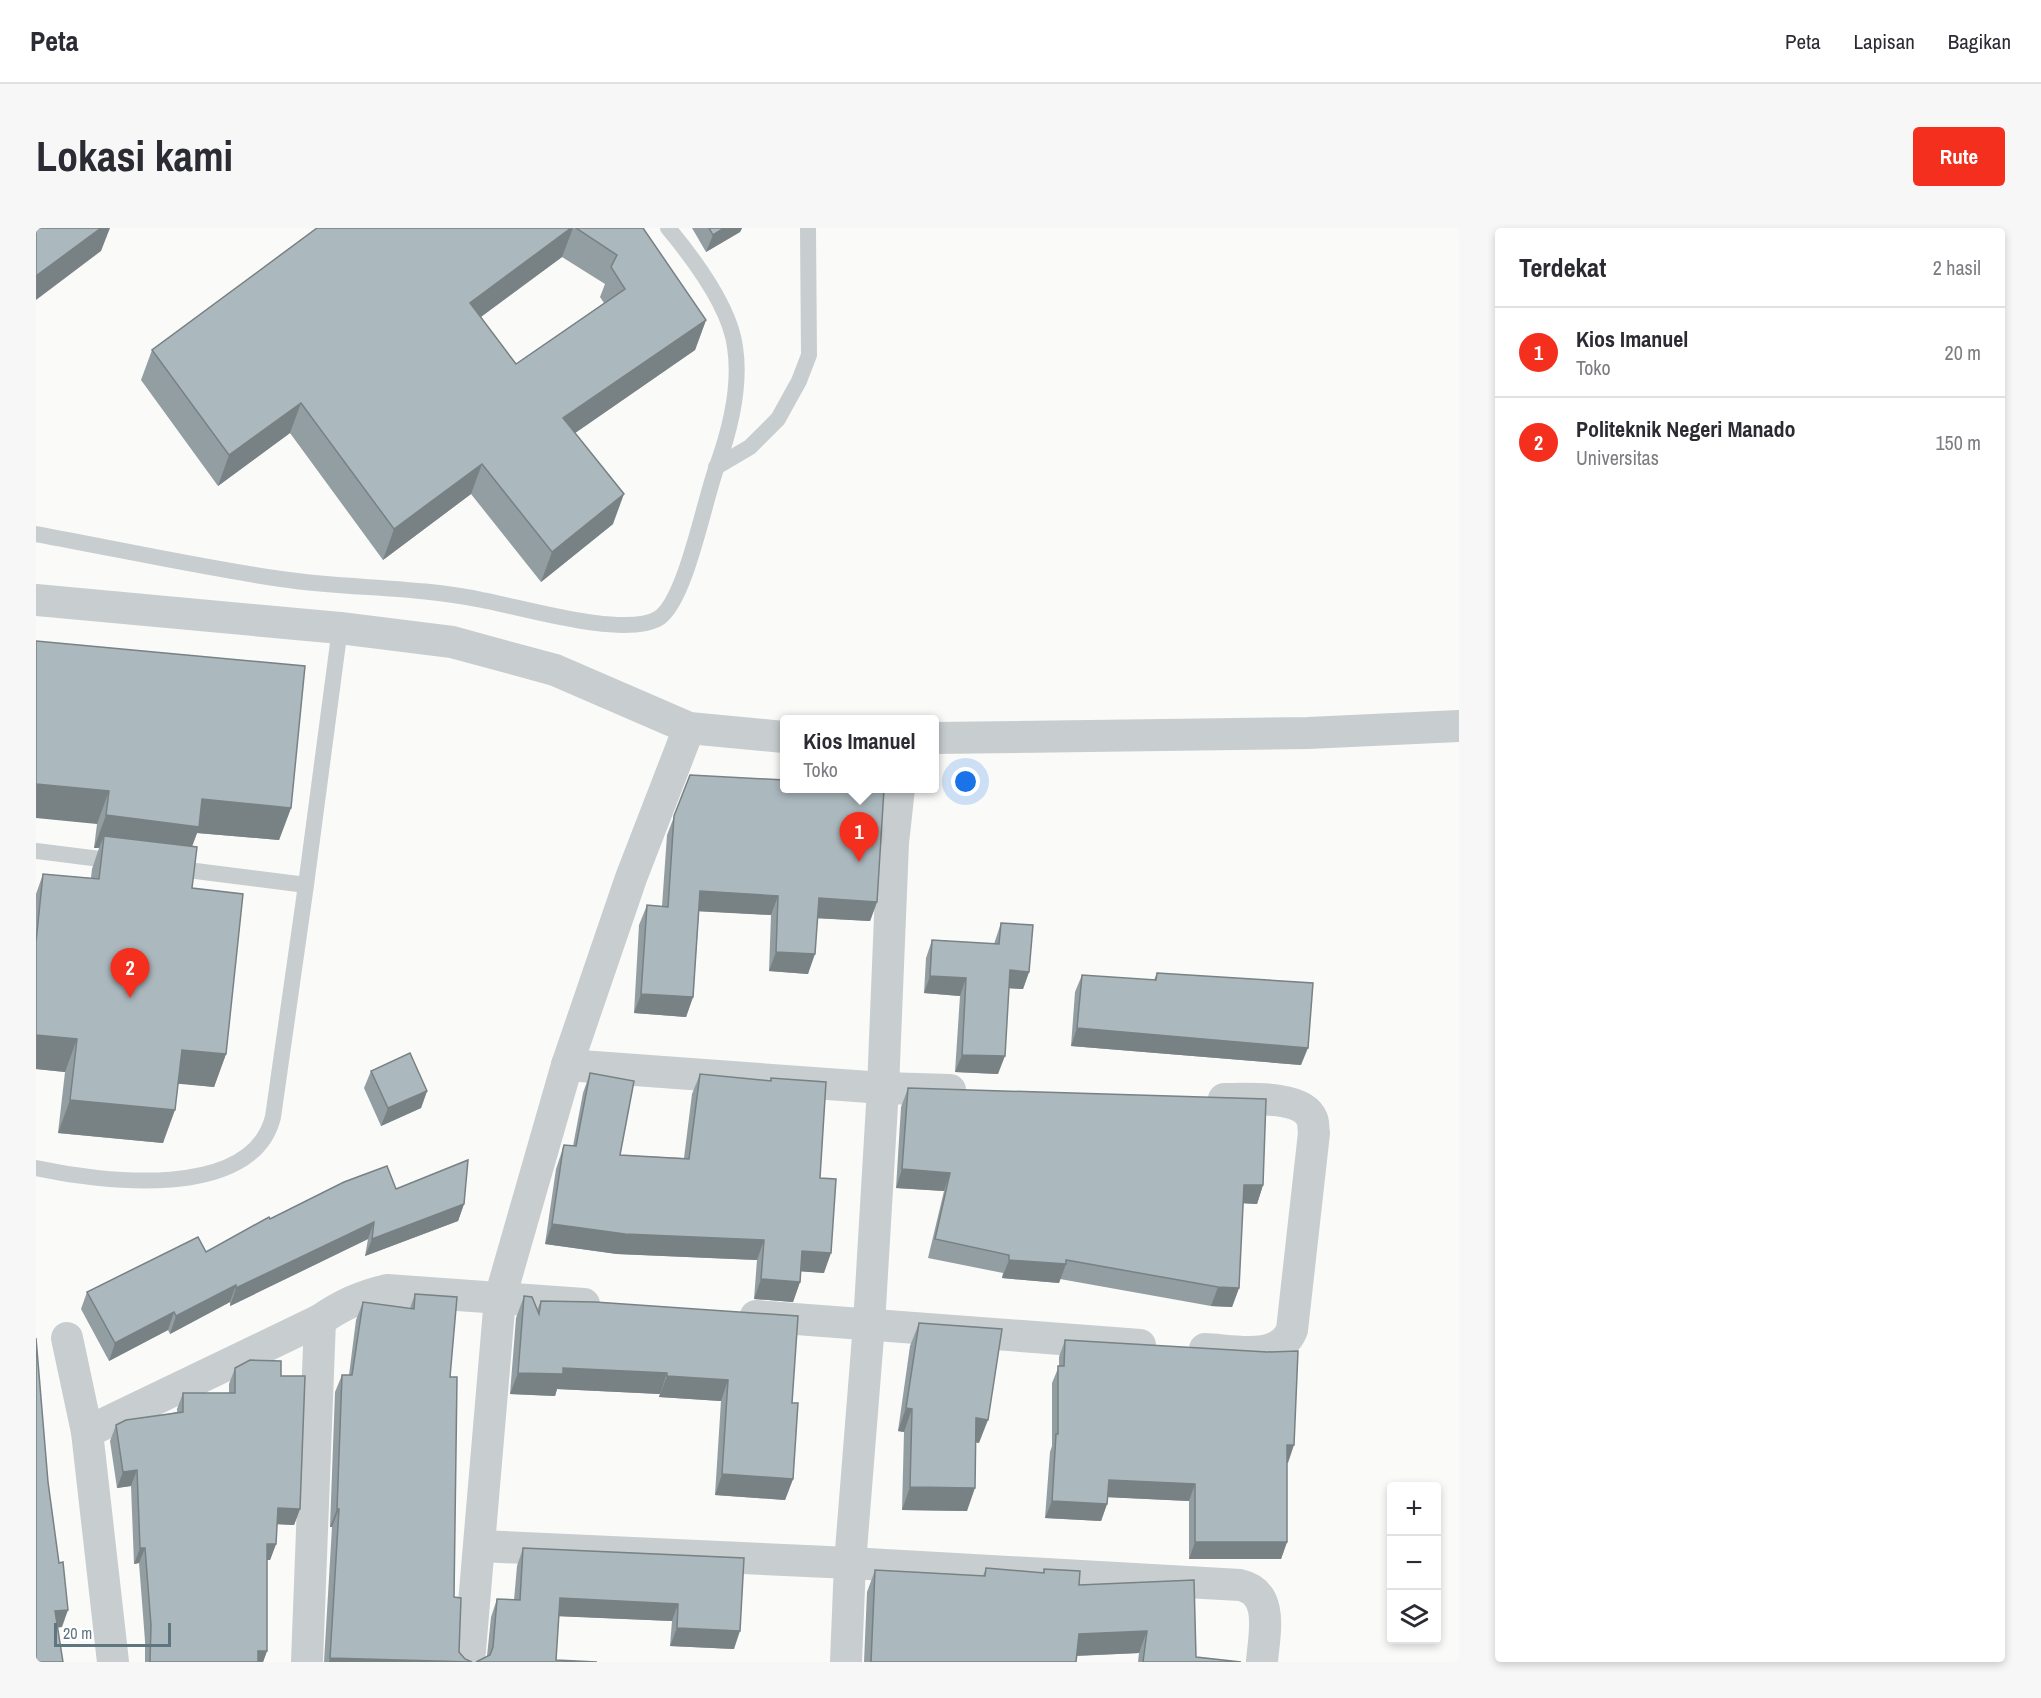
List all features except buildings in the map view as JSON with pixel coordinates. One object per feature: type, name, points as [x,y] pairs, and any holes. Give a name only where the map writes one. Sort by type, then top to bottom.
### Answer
[{"type":"street","points":[[36,600],[339,628],[452,642],[555,670],[689,728],[780,737]]},
{"type":"street","points":[[939,738],[1308,733],[1459,726]]},
{"type":"street","points":[[469,1662],[500,1298],[567,1065],[631,878],[689,728]]},
{"type":"street","points":[[846,1662],[850,1563],[869,1324],[883,1088],[893,843],[899,793]]},
{"type":"street","points":[[567,1065],[883,1088],[978,1091]]},
{"type":"street","points":[[726,1314],[1152,1346],[1262,1351],[1281,1345],[1288,1339],[1292,1330],[1314,1133],[1312,1119],[1306,1110],[1294,1104],[1191,1098]]},
{"type":"street","points":[[87,1432],[320,1320],[351,1300],[387,1290],[607,1306]]},
{"type":"street","points":[[307,1662],[320,1320]]},
{"type":"street","points":[[67,1338],[87,1432],[113,1662]]},
{"type":"street","points":[[480,1546],[850,1563],[1251,1588],[1263,1602],[1265,1617],[1262,1662]]},
{"type":"lane","points":[[36,534],[283,580],[482,599],[541,614],[578,620],[622,624],[648,622],[662,616],[672,606],[681,585],[729,427],[737,377],[735,345],[723,309],[688,253],[668,228]]},
{"type":"lane","points":[[716,467],[750,447],[778,419],[806,364],[809,355],[808,228]]},
{"type":"lane","points":[[36,1168],[57,1173],[148,1182],[221,1171],[245,1160],[269,1132],[273,1118],[306,885],[339,628]]},
{"type":"lane","points":[[36,851],[130,863]]},
{"type":"lane","points":[[153,866],[306,885]]},
{"type":"place","name":"Kios Imanuel","points":[[859,862]]},
{"type":"place","name":"Politeknik Negeri Manado","points":[[130,998]]}]
